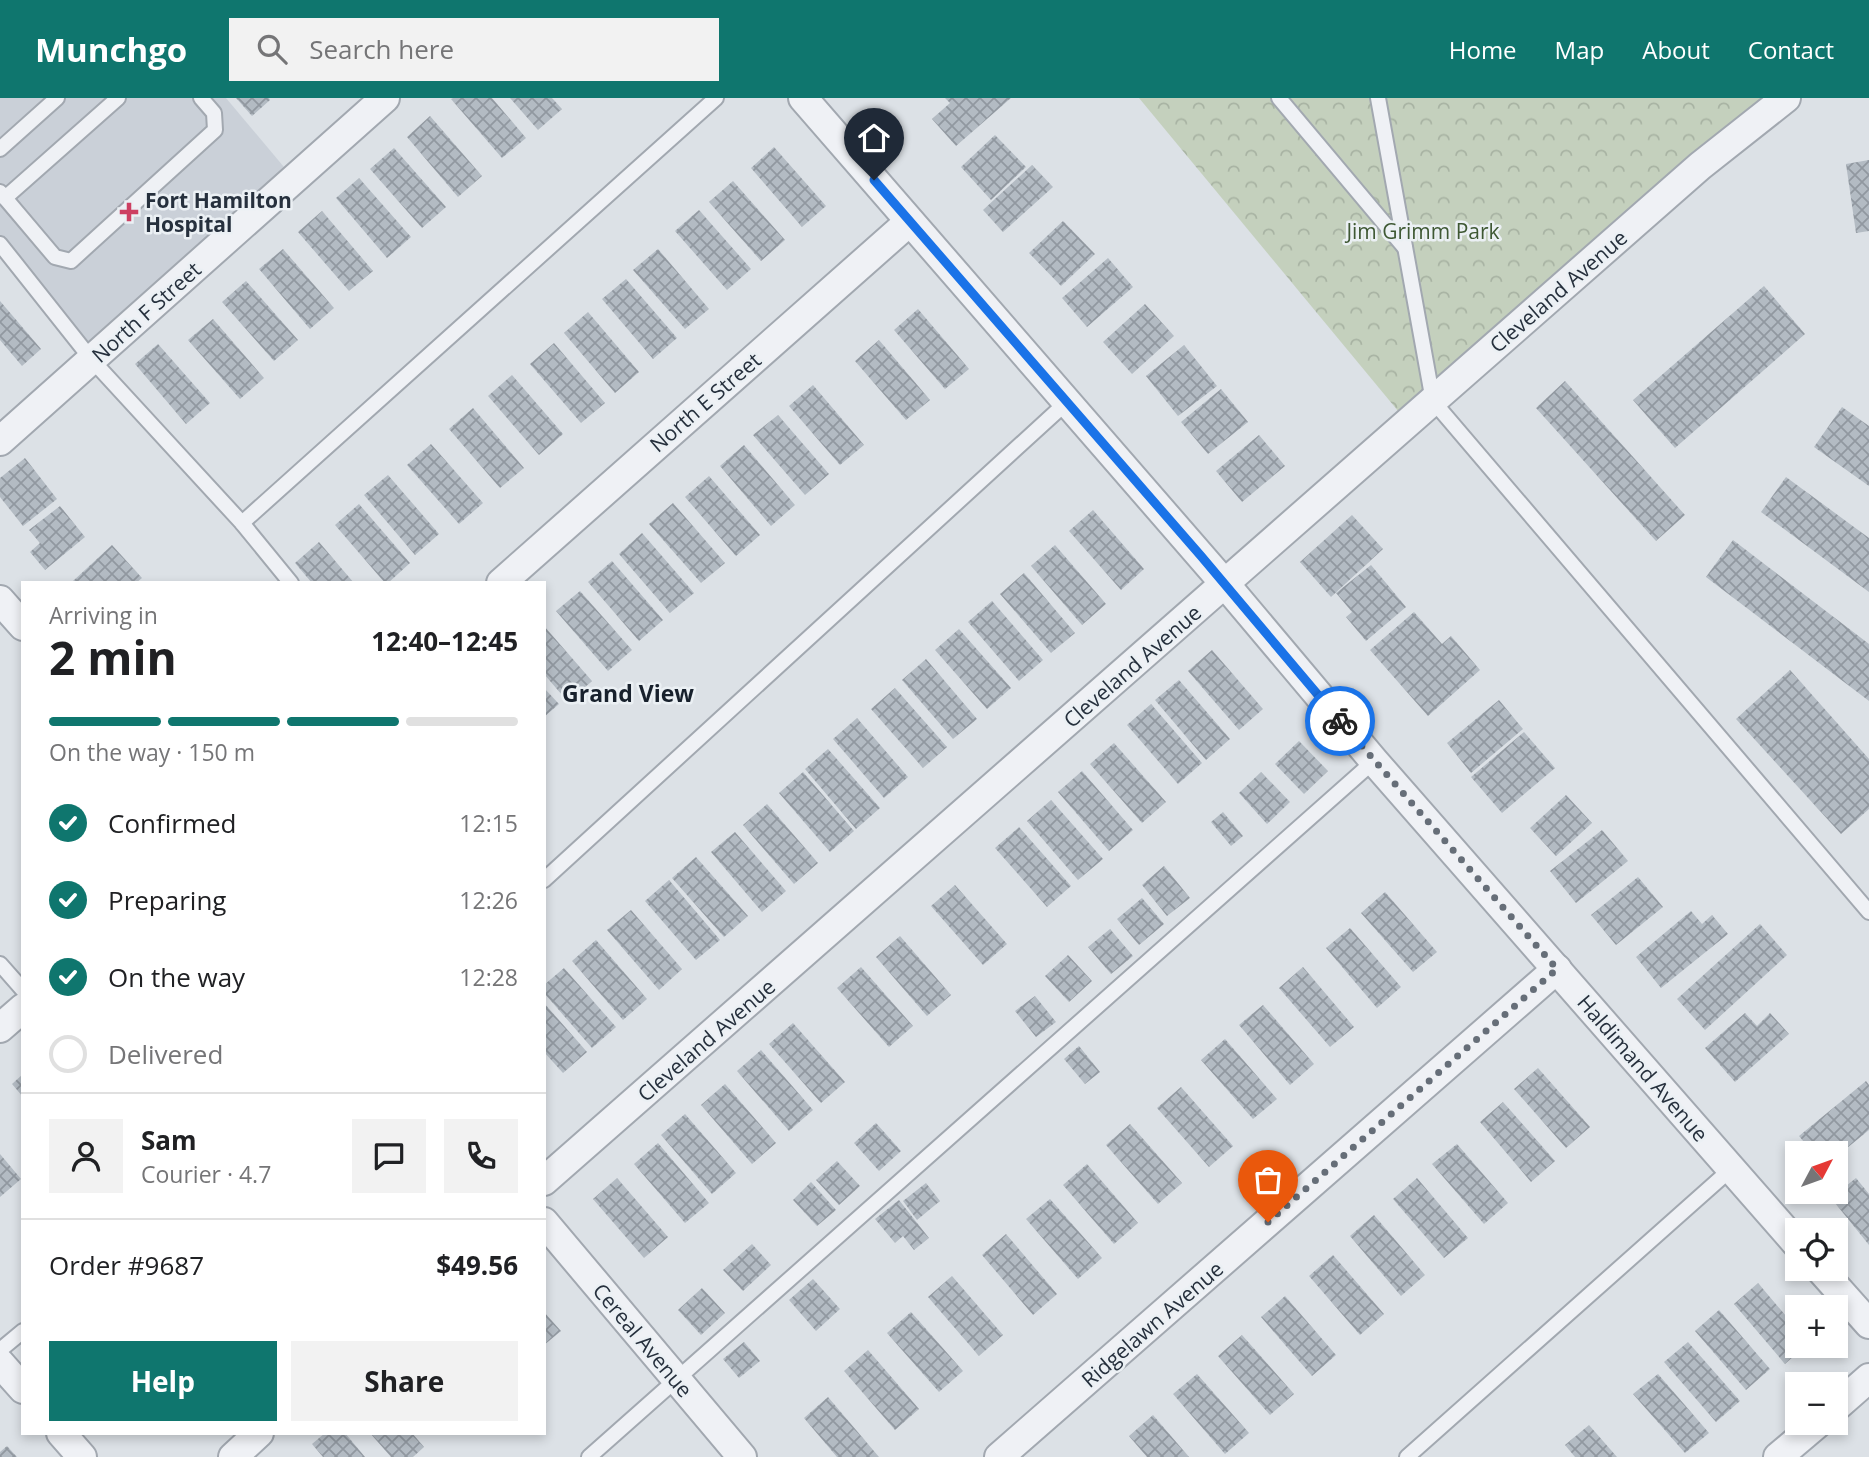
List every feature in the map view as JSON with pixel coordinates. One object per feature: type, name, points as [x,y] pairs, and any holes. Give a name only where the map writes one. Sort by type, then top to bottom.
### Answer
[{"type":"street","name":"North F Street","points":[[0,442],[385,98]]},
{"type":"street","name":"Haldimand Avenue","points":[[803,98],[1225,584],[1374,761],[1785,1230]]},
{"type":"street","name":"Cleveland Avenue","points":[[546,1179],[1700,166],[1786,98]]},
{"type":"street","name":"North E Street","points":[[503,581],[909,222]]},
{"type":"street","points":[[0,600],[21,624]]},
{"type":"street","name":"Ridgelawn Avenue","points":[[999,1457],[1557,969]]},
{"type":"street","points":[[0,1028],[21,1010]]},
{"type":"street","name":"Cereal Avenue","points":[[546,1224],[741,1457]]},
{"type":"street","points":[[1831,1281],[1869,1324]]},
{"type":"street","points":[[0,1363],[21,1387]]},
{"type":"street","points":[[1848,1396],[1869,1378]]},
{"type":"street","points":[[63,1435],[82,1457]]},
{"type":"street","points":[[233,1457],[258,1435]]},
{"type":"street","points":[[1779,1457],[1804,1435]]},
{"type":"lane","points":[[0,149],[57,98]]},
{"type":"lane","points":[[118,98],[3,195],[55,257],[71,261],[215,130],[214,113],[201,98]]},
{"type":"lane","points":[[242,523],[716,98]]},
{"type":"lane","points":[[1279,98],[1405,249]]},
{"type":"lane","points":[[1378,98],[1433,401],[1869,912]]},
{"type":"lane","points":[[0,244],[92,360],[242,523],[289,581]]},
{"type":"lane","points":[[546,878],[1067,402]]},
{"type":"lane","points":[[589,1457],[1374,761]]},
{"type":"lane","points":[[0,964],[21,988]]},
{"type":"lane","points":[[1407,1457],[1731,1169]]},
{"type":"lane","points":[[0,1350],[21,1333]]},
{"type":"shaded area","name":"Fort Hamilton Hospital","points":[[0,98],[226,98],[294,179],[92,360],[0,244]]},
{"type":"green space","name":"Jim Grimm Park","points":[[1139,98],[1786,98],[1408,423]]},
{"type":"building","points":[[236,98],[269,98],[270,100],[252,116]]},
{"type":"building","points":[[492,98],[526,138],[502,158],[451,99]]},
{"type":"building","points":[[510,98],[552,98],[562,109],[538,130]]},
{"type":"building","points":[[945,98],[1011,98],[956,146],[932,119],[950,103]]},
{"type":"building","points":[[430,116],[482,176],[458,197],[407,137]]},
{"type":"building","points":[[995,135],[1026,167],[991,200],[961,167]]},
{"type":"building","points":[[774,147],[826,206],[802,227],[751,168]]},
{"type":"building","points":[[394,148],[446,207],[422,228],[370,169]]},
{"type":"building","points":[[1869,160],[1869,231],[1856,233],[1846,164]]},
{"type":"building","points":[[1032,165],[1053,187],[1003,232],[983,210]]},
{"type":"building","points":[[359,178],[411,237],[387,258],[336,198]]},
{"type":"building","points":[[733,181],[785,240],[761,261],[709,202]]},
{"type":"building","points":[[699,210],[751,269],[727,290],[675,231]]},
{"type":"building","points":[[322,211],[373,271],[349,291],[298,232]]},
{"type":"building","points":[[1063,221],[1095,254],[1061,286],[1029,253]]},
{"type":"building","points":[[283,249],[334,308],[310,329],[259,269]]},
{"type":"building","points":[[658,249],[709,309],[685,329],[633,270]]},
{"type":"building","points":[[1108,258],[1133,287],[1087,327],[1062,298]]},
{"type":"building","points":[[626,279],[677,338],[653,359],[602,299]]},
{"type":"building","points":[[246,281],[298,340],[274,361],[222,302]]},
{"type":"building","points":[[1764,286],[1805,334],[1675,448],[1633,400]]},
{"type":"building","points":[[0,301],[41,349],[22,366],[0,340]]},
{"type":"building","points":[[1145,304],[1174,336],[1132,374],[1103,342]]},
{"type":"building","points":[[918,309],[969,369],[945,389],[894,330]]},
{"type":"building","points":[[588,312],[639,372],[615,393],[564,333]]},
{"type":"building","points":[[213,319],[264,378],[240,399],[188,340]]},
{"type":"building","points":[[879,340],[930,400],[906,420],[855,361]]},
{"type":"building","points":[[554,343],[605,403],[581,423],[530,364]]},
{"type":"building","points":[[158,344],[210,403],[186,424],[135,364]]},
{"type":"building","points":[[1184,345],[1217,386],[1178,416],[1146,376]]},
{"type":"building","points":[[512,375],[563,434],[539,455],[488,396]]},
{"type":"building","points":[[1565,381],[1685,515],[1656,541],[1536,408]]},
{"type":"building","points":[[813,385],[864,445],[840,465],[789,406]]},
{"type":"building","points":[[1221,389],[1248,422],[1208,454],[1181,422]]},
{"type":"building","points":[[1842,407],[1869,426],[1869,486],[1814,447]]},
{"type":"building","points":[[473,408],[524,468],[500,488],[449,429]]},
{"type":"building","points":[[778,415],[829,474],[805,495],[753,435]]},
{"type":"building","points":[[1259,435],[1285,466],[1242,502],[1216,471]]},
{"type":"building","points":[[431,444],[483,503],[459,524],[407,465]]},
{"type":"building","points":[[744,445],[795,505],[771,526],[720,466]]},
{"type":"building","points":[[25,458],[57,499],[23,526],[0,497],[0,478]]},
{"type":"building","points":[[388,475],[439,534],[415,555],[364,495]]},
{"type":"building","points":[[709,476],[760,535],[736,556],[685,497]]},
{"type":"building","points":[[1786,477],[1869,538],[1869,592],[1761,512]]},
{"type":"building","points":[[673,503],[725,563],[701,583],[649,524]]},
{"type":"building","points":[[359,504],[410,563],[390,581],[383,581],[335,525]]},
{"type":"building","points":[[60,506],[85,537],[45,570],[30,552],[40,543],[29,530]]},
{"type":"building","points":[[1093,510],[1144,569],[1121,590],[1069,531]]},
{"type":"building","points":[[1352,515],[1383,549],[1331,597],[1300,562]]},
{"type":"building","points":[[642,533],[694,593],[670,613],[619,554]]},
{"type":"building","points":[[1733,540],[1869,644],[1869,701],[1706,577]]},
{"type":"building","points":[[319,542],[352,581],[310,581],[295,563]]},
{"type":"building","points":[[112,545],[142,578],[138,581],[73,581]]},
{"type":"building","points":[[1055,545],[1106,604],[1082,625],[1031,566]]},
{"type":"building","points":[[612,561],[663,620],[639,641],[588,582]]},
{"type":"building","points":[[1371,565],[1406,607],[1366,641],[1346,617],[1352,612],[1336,593]]},
{"type":"building","points":[[1024,573],[1075,633],[1051,653],[1000,594]]},
{"type":"building","points":[[580,591],[632,650],[608,671],[556,611]]},
{"type":"building","points":[[992,601],[1043,660],[1019,681],[968,622]]},
{"type":"building","points":[[1414,612],[1442,644],[1451,636],[1480,670],[1428,716],[1370,650]]},
{"type":"building","points":[[546,628],[592,681],[568,702],[546,676]]},
{"type":"building","points":[[959,629],[1011,688],[987,709],[935,650]]},
{"type":"building","points":[[1212,650],[1263,709],[1239,730],[1188,671]]},
{"type":"building","points":[[926,659],[977,719],[953,739],[902,680]]},
{"type":"building","points":[[1790,670],[1869,759],[1869,809],[1841,834],[1736,719]]},
{"type":"building","points":[[1179,680],[1230,739],[1206,760],[1155,700]]},
{"type":"building","points":[[895,688],[947,747],[923,768],[871,709]]},
{"type":"building","points":[[546,690],[559,704],[546,715]]},
{"type":"building","points":[[1499,700],[1523,729],[1471,773],[1447,743]]},
{"type":"building","points":[[1151,704],[1202,763],[1178,784],[1127,725]]},
{"type":"building","points":[[857,718],[908,777],[884,798],[833,739]]},
{"type":"building","points":[[1524,732],[1555,768],[1502,813],[1471,777]]},
{"type":"building","points":[[1299,741],[1328,771],[1304,794],[1275,764]]},
{"type":"building","points":[[1114,743],[1166,802],[1142,823],[1090,764]]},
{"type":"building","points":[[828,749],[880,808],[856,829],[805,769]]},
{"type":"building","points":[[1082,771],[1133,830],[1109,851],[1058,792]]},
{"type":"building","points":[[803,772],[854,831],[830,852],[779,793]]},
{"type":"building","points":[[1261,772],[1290,802],[1267,824],[1239,793]]},
{"type":"building","points":[[1566,795],[1592,823],[1556,856],[1530,828]]},
{"type":"building","points":[[1051,800],[1103,859],[1078,880],[1027,821]]},
{"type":"building","points":[[767,804],[818,863],[794,884],[743,825]]},
{"type":"building","points":[[1223,812],[1243,836],[1231,846],[1211,822]]},
{"type":"building","points":[[1019,827],[1071,886],[1047,907],[995,848]]},
{"type":"building","points":[[1602,830],[1628,861],[1576,903],[1550,871]]},
{"type":"building","points":[[735,832],[786,891],[762,912],[711,852]]},
{"type":"building","points":[[696,857],[748,916],[724,937],[672,878]]},
{"type":"building","points":[[1164,866],[1190,898],[1167,916],[1142,885]]},
{"type":"building","points":[[1638,877],[1663,907],[1616,945],[1591,915]]},
{"type":"building","points":[[669,880],[720,940],[696,960],[645,901]]},
{"type":"building","points":[[955,885],[1007,944],[983,965],[931,906]]},
{"type":"building","points":[[1385,892],[1437,952],[1413,972],[1361,913]]},
{"type":"building","points":[[1142,898],[1164,924],[1139,945],[1117,919]]},
{"type":"building","points":[[631,910],[682,969],[659,990],[607,930]]},
{"type":"building","points":[[1691,911],[1702,924],[1712,915],[1728,934],[1661,988],[1636,957]]},
{"type":"building","points":[[1760,924],[1787,955],[1705,1030],[1677,999]]},
{"type":"building","points":[[1350,928],[1401,987],[1377,1008],[1326,948]]},
{"type":"building","points":[[1110,929],[1133,956],[1111,974],[1088,947]]},
{"type":"building","points":[[900,936],[951,995],[927,1016],[876,957]]},
{"type":"building","points":[[596,940],[647,999],[623,1020],[572,961]]},
{"type":"building","points":[[1068,955],[1092,981],[1069,1002],[1045,976]]},
{"type":"building","points":[[861,967],[913,1026],[889,1047],[837,988]]},
{"type":"building","points":[[1303,967],[1354,1027],[1330,1047],[1279,988]]},
{"type":"building","points":[[564,968],[616,1027],[592,1048],[546,995],[546,983]]},
{"type":"building","points":[[1035,996],[1056,1022],[1036,1037],[1015,1011]]},
{"type":"building","points":[[546,1005],[587,1052],[563,1073],[546,1054]]},
{"type":"building","points":[[1263,1005],[1314,1064],[1290,1085],[1239,1025]]},
{"type":"building","points":[[1745,1013],[1757,1026],[1770,1013],[1789,1034],[1735,1082],[1705,1048]]},
{"type":"building","points":[[793,1023],[845,1082],[821,1103],[769,1044]]},
{"type":"building","points":[[1225,1039],[1277,1099],[1253,1119],[1201,1060]]},
{"type":"building","points":[[1079,1046],[1100,1072],[1085,1084],[1064,1059]]},
{"type":"building","points":[[761,1050],[813,1110],[789,1131],[737,1071]]},
{"type":"building","points":[[1538,1068],[1590,1127],[1566,1148],[1514,1089]]},
{"type":"building","points":[[21,1076],[21,1095],[12,1084]]},
{"type":"building","points":[[1866,1081],[1869,1085],[1869,1130],[1848,1147],[1848,1141],[1803,1141],[1799,1136]]},
{"type":"building","points":[[725,1084],[776,1143],[752,1164],[701,1105]]},
{"type":"building","points":[[1181,1087],[1233,1146],[1209,1167],[1157,1108]]},
{"type":"building","points":[[1503,1102],[1555,1161],[1531,1182],[1480,1122]]},
{"type":"building","points":[[685,1114],[736,1173],[712,1194],[661,1135]]},
{"type":"building","points":[[876,1123],[901,1151],[879,1171],[854,1143]]},
{"type":"building","points":[[1130,1124],[1182,1183],[1158,1204],[1106,1145]]},
{"type":"building","points":[[658,1143],[709,1203],[685,1223],[634,1164]]},
{"type":"building","points":[[1457,1144],[1508,1203],[1484,1224],[1432,1164]]},
{"type":"building","points":[[0,1154],[21,1179],[0,1197]]},
{"type":"building","points":[[837,1161],[860,1186],[839,1205],[816,1180]]},
{"type":"building","points":[[1087,1164],[1138,1223],[1114,1244],[1063,1185]]},
{"type":"building","points":[[617,1178],[668,1237],[644,1258],[593,1199]]},
{"type":"building","points":[[1417,1178],[1468,1238],[1444,1258],[1393,1199]]},
{"type":"building","points":[[1856,1178],[1869,1194],[1869,1245],[1836,1204],[1848,1204],[1848,1184]]},
{"type":"building","points":[[811,1182],[836,1210],[817,1226],[793,1200]]},
{"type":"building","points":[[926,1183],[940,1201],[917,1220],[903,1201]]},
{"type":"building","points":[[1050,1199],[1102,1258],[1078,1279],[1026,1219]]},
{"type":"building","points":[[899,1200],[929,1238],[914,1250],[903,1236],[895,1243],[875,1219]]},
{"type":"building","points":[[1374,1215],[1425,1275],[1401,1296],[1350,1236]]},
{"type":"building","points":[[1006,1234],[1057,1294],[1033,1315],[982,1255]]},
{"type":"building","points":[[752,1244],[771,1265],[743,1291],[723,1270]]},
{"type":"building","points":[[1333,1255],[1384,1314],[1360,1335],[1309,1276]]},
{"type":"building","points":[[952,1276],[1003,1335],[979,1356],[928,1297]]},
{"type":"building","points":[[813,1279],[840,1309],[816,1331],[789,1300]]},
{"type":"building","points":[[1758,1283],[1785,1315],[1785,1358],[1792,1358],[1785,1364],[1734,1304]]},
{"type":"building","points":[[702,1288],[725,1313],[701,1335],[678,1310]]},
{"type":"building","points":[[1285,1296],[1336,1355],[1312,1376],[1261,1317]]},
{"type":"building","points":[[1719,1310],[1770,1369],[1746,1390],[1695,1331]]},
{"type":"building","points":[[911,1312],[963,1371],[939,1392],[887,1333]]},
{"type":"building","points":[[546,1314],[561,1331],[546,1343]]},
{"type":"building","points":[[1242,1335],[1294,1394],[1270,1415],[1218,1356]]},
{"type":"building","points":[[744,1342],[760,1361],[739,1378],[723,1359]]},
{"type":"building","points":[[1688,1342],[1740,1401],[1716,1422],[1664,1362]]},
{"type":"building","points":[[868,1350],[919,1409],[895,1430],[844,1371]]},
{"type":"building","points":[[1197,1374],[1249,1433],[1225,1454],[1173,1394]]},
{"type":"building","points":[[1658,1374],[1709,1433],[1685,1453],[1633,1394]]},
{"type":"building","points":[[828,1397],[879,1457],[837,1457],[804,1418]]},
{"type":"building","points":[[1153,1415],[1189,1457],[1147,1457],[1129,1436]]},
{"type":"building","points":[[1589,1425],[1617,1457],[1575,1457],[1565,1445]]},
{"type":"building","points":[[323,1435],[347,1435],[365,1457],[323,1457],[312,1444]]},
{"type":"building","points":[[372,1435],[414,1435],[424,1447],[413,1457],[391,1457]]},
{"type":"building","points":[[7,1446],[17,1457],[0,1457],[0,1452]]},
{"type":"way so far","points":[[1268,1222],[1557,969],[1340,721]]},
{"type":"place","name":"Fort Hamilton Hospital","points":[[129,212]]},
{"type":"district","name":"Grand View","points":[[628,693]]},
{"type":"route","points":[[874,180],[1201,556],[1340,721]]}]
